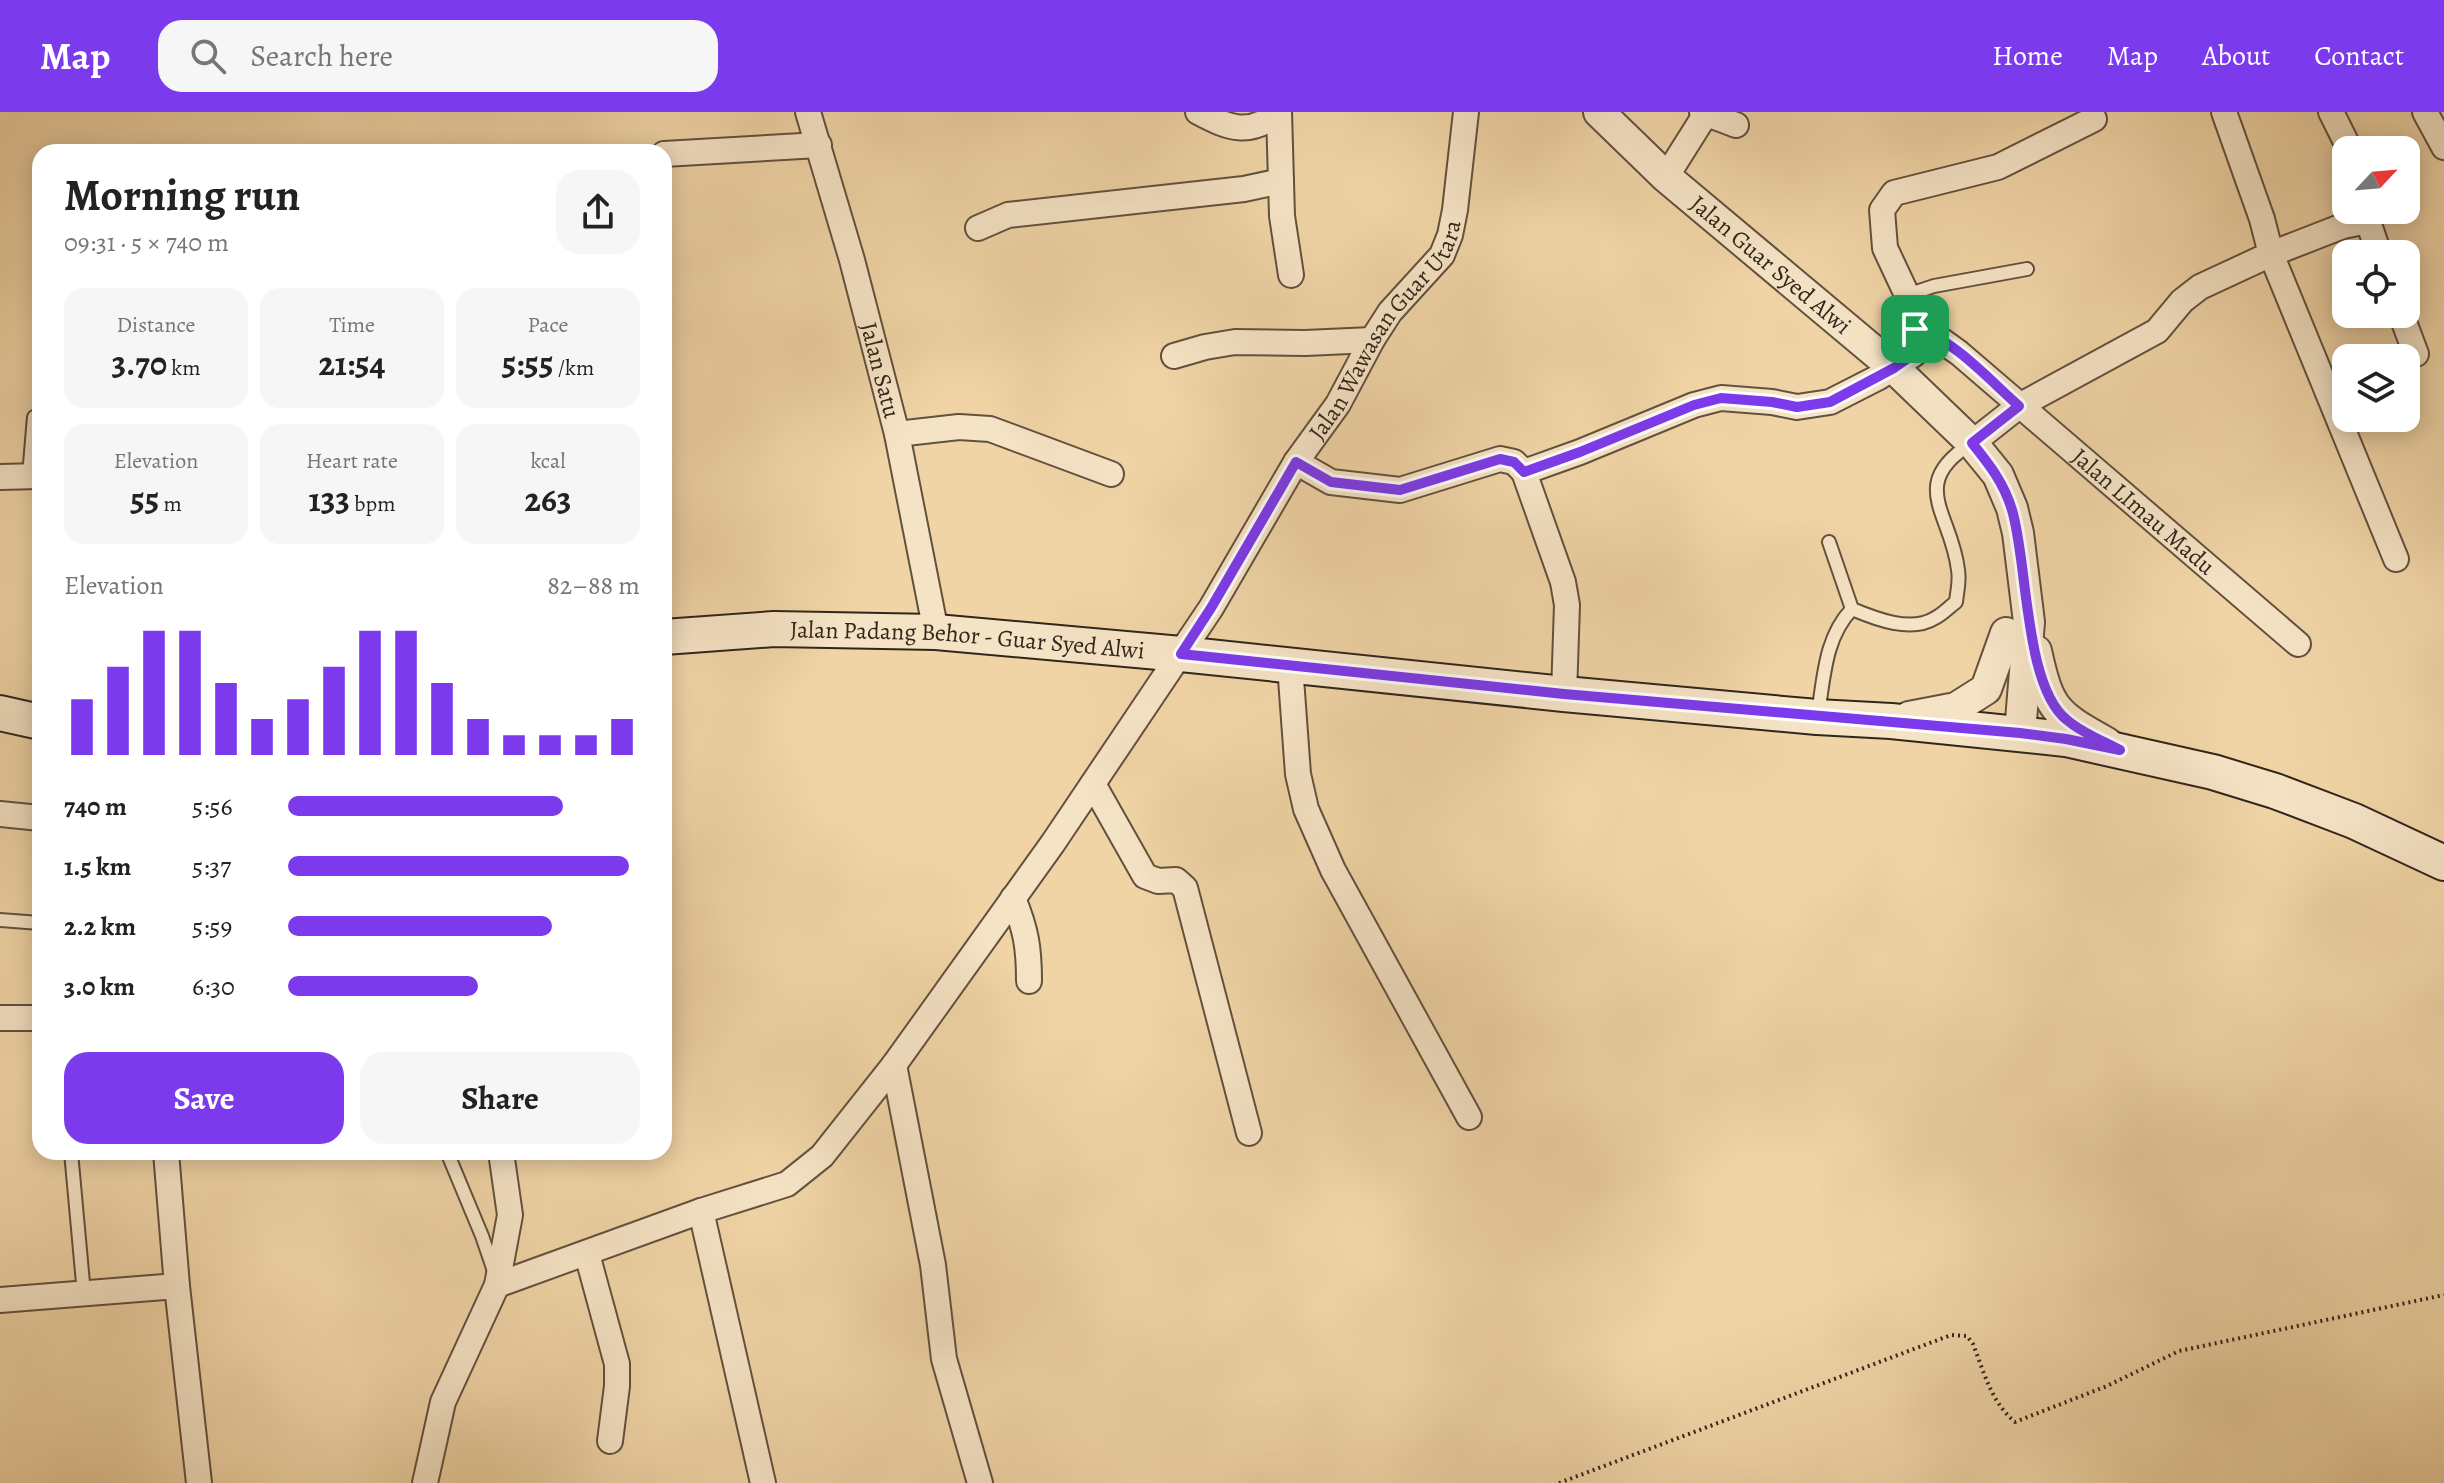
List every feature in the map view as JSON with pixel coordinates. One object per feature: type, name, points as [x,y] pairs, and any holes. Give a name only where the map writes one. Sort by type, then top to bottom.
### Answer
[{"type":"main road","name":"Jalan Padang Behor - Guar Syed Alwi","points":[[672,636],[774,629],[936,632],[1564,694],[2066,739],[2213,772],[2275,791],[2354,821],[2444,863]]},
{"type":"main road","points":[[0,713],[32,720]]},
{"type":"street","name":"Jalan Satu","points":[[808,112],[852,260],[897,434],[936,632]]},
{"type":"street","points":[[1198,112],[1227,127],[1238,127],[1258,125],[1279,112]]},
{"type":"street","points":[[1279,112],[1282,216],[1291,275]]},
{"type":"street","name":"Jalan Wawasan Guar Utara","points":[[497,1285],[701,1211],[787,1184],[822,1156],[894,1065],[1093,784],[1211,608],[1296,462],[1338,404],[1390,312],[1442,255],[1450,235],[1466,112]]},
{"type":"street","name":"Jalan Guar Syed Alwi","points":[[1599,112],[1666,177],[1894,368],[1972,443],[1998,475],[2012,508],[2024,583],[2017,628],[2009,733]]},
{"type":"street","points":[[2331,112],[2343,136]]},
{"type":"street","points":[[2425,112],[2444,147]]},
{"type":"street","points":[[1666,177],[1704,113],[1736,125]]},
{"type":"street","points":[[2229,113],[2271,254],[2396,559]]},
{"type":"street","points":[[1524,472],[1694,405],[1721,398],[1797,407],[1815,405],[1849,394],[1894,368],[1914,354],[1919,346],[1907,295],[1885,248],[1882,210],[1894,193],[1998,167],[2094,119]]},
{"type":"street","points":[[672,154],[819,145]]},
{"type":"street","points":[[978,228],[1008,215],[1244,189],[1281,181]]},
{"type":"street","points":[[1972,443],[2019,406],[2157,331],[2182,301],[2200,287],[2271,254],[2348,224]]},
{"type":"street","name":"Jalan LImau Madu","points":[[1915,329],[1931,333],[1989,380],[2298,644]]},
{"type":"street","points":[[1174,356],[1235,342],[1372,340]]},
{"type":"street","points":[[897,434],[959,427],[990,429],[1111,474]]},
{"type":"street","points":[[1296,462],[1331,482],[1400,490],[1500,459],[1514,462],[1524,472],[1565,594],[1564,694]]},
{"type":"street","points":[[0,477],[32,476]]},
{"type":"street","points":[[1891,721],[1956,708],[1986,689],[2017,628]]},
{"type":"street","points":[[2017,628],[2045,693],[2066,720],[2120,750]]},
{"type":"street","points":[[1290,665],[1298,774],[1306,809],[1333,870],[1469,1117]]},
{"type":"street","points":[[1093,784],[1145,876],[1158,881],[1176,880],[1185,888],[1249,1133]]},
{"type":"street","points":[[0,814],[32,817]]},
{"type":"street","points":[[1013,898],[1029,945],[1029,981]]},
{"type":"street","points":[[0,1018],[32,1018]]},
{"type":"street","points":[[894,1065],[933,1265],[944,1359],[980,1483]]},
{"type":"street","points":[[167,1160],[199,1483]]},
{"type":"street","points":[[425,1483],[443,1402],[497,1285],[510,1215],[502,1160]]},
{"type":"street","points":[[701,1211],[763,1483]]},
{"type":"street","points":[[587,1254],[617,1364],[610,1441]]},
{"type":"street","points":[[0,1300],[177,1286]]},
{"type":"lane","points":[[1907,295],[1934,286],[2027,269]]},
{"type":"lane","points":[[1829,542],[1852,609],[1878,620],[1905,624],[1932,621],[1956,602],[1959,571],[1936,491],[1940,468],[1955,453],[1972,443]]},
{"type":"lane","points":[[1817,717],[1831,637],[1852,609]]},
{"type":"lane","points":[[0,920],[32,922]]},
{"type":"lane","points":[[72,1160],[84,1294]]},
{"type":"lane","points":[[450,1160],[482,1236],[497,1285]]},
{"type":"path","points":[[1559,1483],[1951,1335],[1967,1336],[1973,1344],[1995,1400],[2015,1422],[2107,1386],[2179,1351],[2444,1295]]},
{"type":"route","points":[[1915,329],[1931,333],[1959,353],[2019,406],[1972,443],[1998,475],[2012,508],[2029,622],[2045,693],[2066,720],[2120,750],[2020,733],[1564,694],[1181,654],[1296,462],[1331,482],[1400,490],[1500,459],[1514,462],[1524,472],[1694,405],[1721,398],[1797,407],[1830,402],[1879,377],[1914,354],[1919,346],[1915,329]]}]
